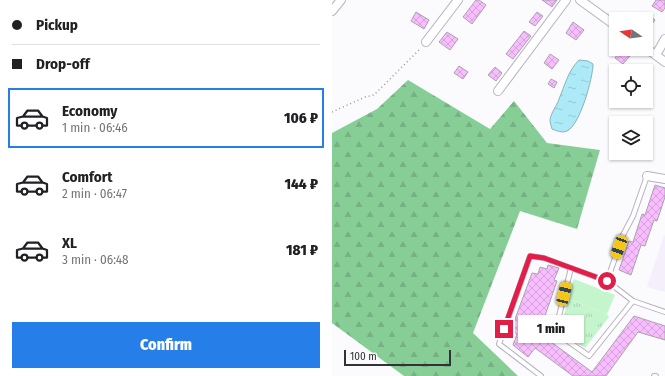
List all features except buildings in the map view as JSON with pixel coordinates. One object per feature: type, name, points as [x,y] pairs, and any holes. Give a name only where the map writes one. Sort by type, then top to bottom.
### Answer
[{"type":"street","points":[[426,42],[458,0]]},
{"type":"street","points":[[498,92],[566,0]]},
{"type":"street","points":[[580,0],[609,21]]},
{"type":"street","points":[[332,11],[337,3]]},
{"type":"street","points":[[656,55],[665,39]]},
{"type":"street","points":[[653,53],[665,62]]},
{"type":"street","points":[[647,176],[665,179]]},
{"type":"lane","points":[[607,281],[647,176]]},
{"type":"lane","points":[[541,376],[499,344],[530,256],[544,258],[607,281],[633,301],[665,312]]},
{"type":"lane","points":[[571,268],[555,332],[589,356],[633,301]]},
{"type":"path","points":[[332,112],[365,96],[374,95],[426,42]]},
{"type":"shaded area","points":[[664,235],[665,236],[665,292],[647,287]]},
{"type":"green space","points":[[408,80],[490,129],[514,101],[547,143],[600,150],[577,229],[520,211],[473,333],[518,376],[404,376],[332,323],[332,133],[377,109]]},
{"type":"green space","points":[[574,279],[615,295],[607,314],[566,298]]},
{"type":"green space","points":[[566,298],[607,314],[609,317],[585,348],[560,332],[567,304]]},
{"type":"water","points":[[579,60],[588,61],[593,64],[591,80],[577,120],[567,131],[561,132],[552,129],[550,121],[551,117],[569,73]]},
{"type":"route","points":[[504,329],[530,256],[544,258],[607,281]]}]
